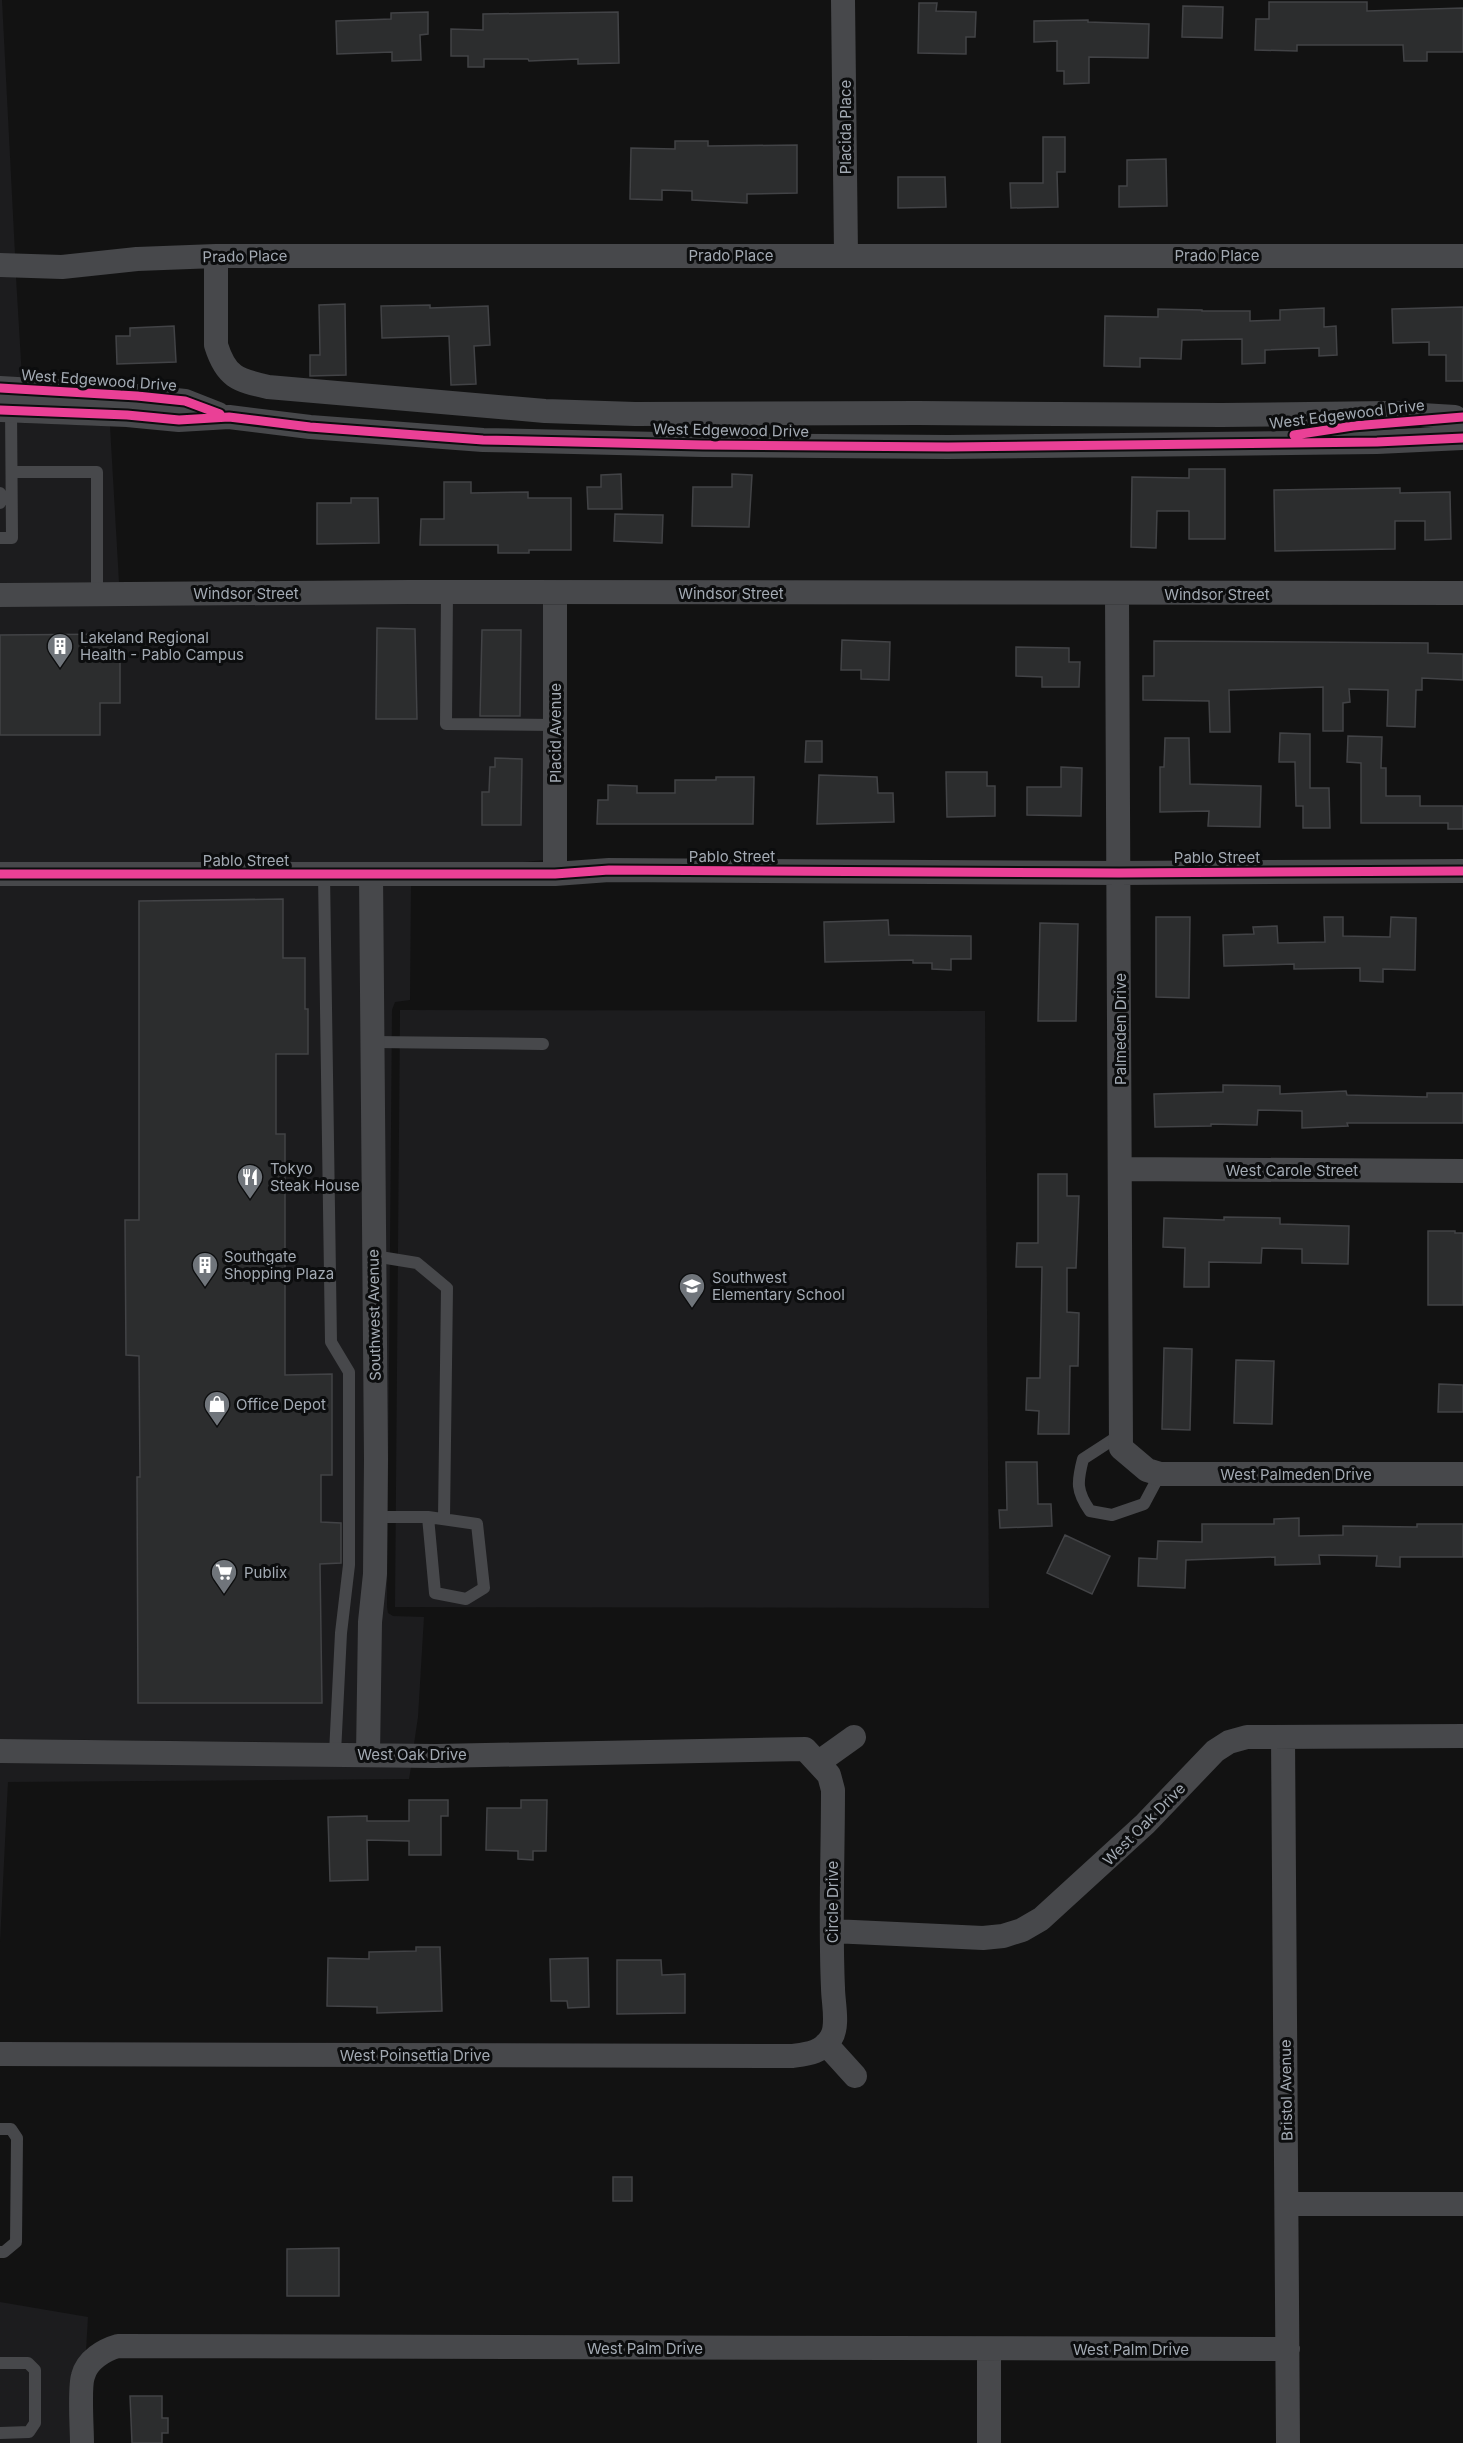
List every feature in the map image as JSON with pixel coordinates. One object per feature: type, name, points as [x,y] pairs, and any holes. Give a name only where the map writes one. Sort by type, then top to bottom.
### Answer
[{"type":"street","name":"Placida Place","points":[[843,0],[846,254]]},
{"type":"street","name":"Prado Place","points":[[0,265],[62,267],[137,259],[216,256],[846,254],[1463,256]]},
{"type":"street","name":"West Edgewood Drive","points":[[216,256],[216,345],[220,358],[227,371],[241,381],[268,387],[556,412],[1221,415],[1388,413],[1460,424]]},
{"type":"street","name":"West Edgewood Drive","points":[[5,399],[137,396],[185,401],[229,417],[310,427],[483,440],[937,447],[1234,443],[1353,426],[1460,424]]},
{"type":"street","name":"Windsor Street","points":[[0,595],[447,592],[1463,594]]},
{"type":"street","name":"Placid Avenue","points":[[555,593],[555,874]]},
{"type":"street","name":"Palmeden Drive","points":[[1117,594],[1121,1169],[1120,1436],[1121,1448],[1132,1459]]},
{"type":"street","name":"Pablo Street","points":[[0,874],[555,874],[609,870],[1119,873],[1463,871]]},
{"type":"street","name":"Southwest Avenue","points":[[368,1755],[370,1622],[375,1574],[374,1042],[371,874]]},
{"type":"street","name":"West Carole Street","points":[[1121,1169],[1463,1171]]},
{"type":"street","name":"West Palmeden Drive","points":[[1132,1459],[1147,1470],[1160,1474],[1463,1474]]},
{"type":"street","name":"West Oak Drive","points":[[832,1931],[983,1938],[1003,1936],[1022,1930],[1041,1919],[1109,1859],[1215,1752],[1229,1742],[1247,1737],[1463,1736]]},
{"type":"street","points":[[819,1762],[854,1737]]},
{"type":"street","name":"Bristol Avenue","points":[[1283,1737],[1288,2443]]},
{"type":"street","name":"West Oak Drive","points":[[0,1751],[334,1753],[436,1756],[805,1749],[819,1762]]},
{"type":"street","name":"Circle Drive","points":[[819,1762],[829,1775],[833,1790],[834,2020],[833,2036],[826,2044]]},
{"type":"street","points":[[826,2044],[855,2076]]},
{"type":"street","name":"West Poinsettia Drive","points":[[0,2054],[792,2056],[811,2054],[826,2044]]},
{"type":"street","points":[[1287,2204],[1463,2204]]},
{"type":"street","name":"West Palm Drive","points":[[82,2443],[83,2376],[91,2362],[102,2352],[118,2346],[1288,2349]]},
{"type":"street","points":[[988,2349],[988,2443]]},
{"type":"lane","points":[[0,538],[12,538],[12,472],[5,457],[5,399]]},
{"type":"lane","points":[[12,472],[97,472],[97,594]]},
{"type":"lane","points":[[0,493],[0,503]]},
{"type":"lane","points":[[447,592],[446,724],[555,725]]},
{"type":"lane","points":[[324,874],[331,1342],[349,1372],[349,1565],[341,1633],[334,1753]]},
{"type":"lane","points":[[374,1042],[543,1044]]},
{"type":"lane","points":[[374,1256],[417,1263],[447,1288],[444,1518]]},
{"type":"lane","points":[[1120,1436],[1083,1459],[1078,1479],[1081,1497],[1090,1511],[1112,1515],[1144,1504],[1160,1474]]},
{"type":"lane","points":[[375,1516],[428,1517],[444,1518],[477,1524],[484,1588],[466,1599],[435,1593],[428,1517]]},
{"type":"lane","points":[[0,2129],[10,2129],[17,2138],[16,2242],[4,2252],[0,2252]]},
{"type":"lane","points":[[0,2363],[28,2363],[35,2370],[35,2423],[29,2432],[0,2433]]},
{"type":"shaded area","points":[[0,0],[2,0],[15,254],[0,253]]},
{"type":"shaded area","points":[[0,276],[16,277],[22,378],[0,377]]},
{"type":"shaded area","points":[[0,422],[110,426],[119,582],[0,583]]},
{"type":"shaded area","points":[[544,604],[545,860],[513,863],[0,863],[0,606]]},
{"type":"shaded area","points":[[361,885],[365,1573],[358,1743],[0,1739],[0,886]]},
{"type":"shaded area","points":[[382,885],[411,885],[410,1000],[395,1002],[392,1010],[387,1607],[388,1613],[393,1616],[424,1617],[418,1717],[414,1744],[378,1744]]},
{"type":"shaded area","name":"Southwest Elementary School","points":[[400,1010],[985,1011],[989,1608],[395,1607]]},
{"type":"shaded area","points":[[0,1762],[411,1767],[409,1779],[8,1782],[0,1942]]},
{"type":"shaded area","points":[[0,2302],[88,2317],[86,2351],[72,2443],[0,2443]]},
{"type":"building","points":[[1269,2],[1367,2],[1367,11],[1463,8],[1463,52],[1427,52],[1427,61],[1404,61],[1403,45],[1297,45],[1297,51],[1255,50],[1256,19],[1269,19]]},
{"type":"building","points":[[919,3],[937,3],[936,11],[976,12],[975,37],[966,37],[966,54],[918,53]]},
{"type":"building","points":[[1183,6],[1223,7],[1222,38],[1182,37]]},
{"type":"building","points":[[428,12],[428,34],[420,35],[421,60],[392,61],[392,52],[337,54],[336,21],[391,19],[391,13]]},
{"type":"building","points":[[618,12],[619,63],[578,64],[578,59],[529,61],[528,59],[484,59],[484,67],[468,67],[468,56],[451,56],[451,29],[483,30],[483,14]]},
{"type":"building","points":[[1088,20],[1088,22],[1149,24],[1148,58],[1089,57],[1089,83],[1064,84],[1064,71],[1057,71],[1057,41],[1034,42],[1034,21]]},
{"type":"building","points":[[1043,137],[1065,137],[1065,172],[1057,172],[1058,207],[1011,208],[1010,183],[1043,183]]},
{"type":"building","points":[[675,141],[708,141],[708,146],[797,145],[797,193],[747,194],[747,203],[692,200],[692,191],[662,190],[662,200],[630,199],[631,148],[675,149]]},
{"type":"building","points":[[1166,159],[1167,206],[1119,207],[1119,186],[1127,186],[1127,160]]},
{"type":"building","points":[[898,177],[945,177],[946,207],[898,208]]},
{"type":"building","points":[[345,304],[346,375],[310,376],[310,355],[320,355],[319,305]]},
{"type":"building","points":[[430,305],[430,308],[488,306],[490,345],[474,346],[476,384],[451,385],[449,336],[382,338],[381,306]]},
{"type":"building","points":[[1463,307],[1463,381],[1446,381],[1446,355],[1429,355],[1429,342],[1393,343],[1392,309]]},
{"type":"building","points":[[1324,308],[1324,327],[1336,326],[1337,355],[1319,356],[1319,348],[1265,350],[1265,363],[1242,364],[1242,339],[1182,340],[1181,359],[1140,358],[1140,367],[1104,366],[1105,316],[1158,317],[1158,309],[1250,311],[1250,321],[1280,320],[1280,310]]},
{"type":"building","points":[[174,326],[176,362],[117,364],[116,336],[130,336],[130,328]]},
{"type":"building","points":[[1189,469],[1225,469],[1225,539],[1189,539],[1189,511],[1157,511],[1156,548],[1131,547],[1132,477],[1189,478]]},
{"type":"building","points":[[621,474],[622,509],[588,509],[587,487],[601,487],[601,475]]},
{"type":"building","points":[[732,474],[752,475],[749,527],[692,526],[693,487],[732,487]]},
{"type":"building","points":[[444,482],[471,482],[471,493],[528,492],[528,498],[571,498],[571,550],[498,553],[498,545],[420,545],[421,519],[444,519]]},
{"type":"building","points":[[1400,488],[1400,493],[1450,492],[1451,539],[1425,540],[1425,521],[1395,521],[1395,549],[1275,551],[1274,490]]},
{"type":"building","points":[[351,498],[378,498],[379,543],[317,544],[317,503],[351,503]]},
{"type":"building","points":[[615,514],[663,515],[662,543],[614,541]]},
{"type":"building","points":[[377,628],[415,629],[417,719],[376,719]]},
{"type":"building","points":[[482,630],[521,630],[520,716],[480,716]]},
{"type":"building","name":"Lakeland Regional Health - Pablo Campus","points":[[120,634],[120,703],[100,703],[100,735],[0,735],[0,635]]},
{"type":"building","points":[[842,640],[890,642],[889,680],[861,679],[861,670],[841,670]]},
{"type":"building","points":[[1154,641],[1428,643],[1428,653],[1463,654],[1463,680],[1422,678],[1422,690],[1416,690],[1415,727],[1387,726],[1388,690],[1349,689],[1350,702],[1343,703],[1343,731],[1323,731],[1323,687],[1229,690],[1230,732],[1210,732],[1209,701],[1143,700],[1143,676],[1154,676]]},
{"type":"building","points":[[1016,647],[1069,648],[1069,662],[1080,662],[1079,687],[1042,687],[1042,677],[1016,676]]},
{"type":"building","points":[[1280,733],[1310,734],[1310,788],[1329,788],[1330,828],[1303,828],[1303,806],[1296,806],[1295,762],[1279,762]]},
{"type":"building","points":[[1348,736],[1382,737],[1381,768],[1386,768],[1386,796],[1420,796],[1420,806],[1463,806],[1463,829],[1448,829],[1448,823],[1361,823],[1361,763],[1347,762]]},
{"type":"building","points":[[1165,738],[1189,738],[1190,784],[1261,786],[1260,827],[1208,826],[1209,811],[1160,812],[1160,767],[1164,767]]},
{"type":"building","points":[[806,741],[822,741],[822,762],[805,762]]},
{"type":"building","points":[[495,758],[522,759],[521,825],[482,825],[482,792],[489,792],[490,767],[495,767]]},
{"type":"building","points":[[1061,767],[1082,768],[1081,816],[1027,815],[1027,787],[1061,787]]},
{"type":"building","points":[[946,772],[987,772],[987,786],[995,786],[995,816],[947,817]]},
{"type":"building","points":[[819,775],[877,777],[878,793],[893,793],[894,822],[817,824]]},
{"type":"building","points":[[716,777],[754,777],[753,824],[597,824],[598,800],[608,800],[608,785],[637,786],[637,793],[675,793],[675,780],[716,780]]},
{"type":"building","name":"Southgate Shopping Plaza","points":[[283,899],[283,958],[305,958],[305,1009],[308,1009],[308,1054],[276,1054],[276,1134],[285,1134],[285,1375],[332,1374],[332,1475],[321,1475],[321,1522],[341,1523],[341,1563],[320,1564],[322,1703],[138,1703],[139,1356],[126,1355],[125,1220],[139,1220],[139,901]]},
{"type":"building","points":[[1156,917],[1190,917],[1189,998],[1156,997]]},
{"type":"building","points":[[1324,917],[1343,917],[1343,936],[1390,937],[1391,917],[1416,918],[1415,970],[1383,969],[1383,982],[1360,981],[1360,968],[1294,969],[1294,964],[1224,966],[1223,935],[1254,934],[1253,927],[1277,926],[1278,943],[1325,942]]},
{"type":"building","points":[[888,920],[889,935],[971,936],[971,959],[951,959],[951,970],[932,969],[932,963],[913,963],[913,960],[825,962],[824,922]]},
{"type":"building","points":[[1040,923],[1078,924],[1076,1021],[1038,1021]]},
{"type":"building","points":[[1223,1085],[1280,1086],[1280,1094],[1346,1091],[1347,1095],[1427,1097],[1427,1093],[1463,1093],[1463,1123],[1347,1123],[1348,1126],[1302,1128],[1302,1111],[1258,1110],[1257,1125],[1211,1124],[1211,1126],[1155,1127],[1154,1094],[1223,1092]]},
{"type":"building","points":[[1038,1174],[1067,1174],[1067,1196],[1079,1196],[1076,1268],[1067,1268],[1067,1312],[1079,1313],[1078,1366],[1070,1366],[1069,1434],[1038,1434],[1039,1411],[1026,1410],[1027,1378],[1040,1378],[1042,1267],[1016,1267],[1017,1243],[1038,1243]]},
{"type":"building","points":[[1224,1217],[1280,1218],[1280,1224],[1349,1226],[1348,1264],[1302,1263],[1302,1249],[1262,1248],[1261,1263],[1209,1262],[1209,1287],[1184,1287],[1185,1248],[1163,1247],[1164,1218],[1224,1220]]},
{"type":"building","points":[[1428,1231],[1463,1233],[1463,1305],[1428,1305]]},
{"type":"building","points":[[1164,1348],[1192,1349],[1190,1430],[1162,1429]]},
{"type":"building","points":[[1236,1360],[1274,1361],[1272,1424],[1234,1423]]},
{"type":"building","points":[[1439,1384],[1463,1385],[1463,1412],[1438,1412]]},
{"type":"building","points":[[1006,1462],[1037,1462],[1038,1504],[1051,1504],[1052,1526],[1000,1528],[999,1510],[1007,1510]]},
{"type":"building","points":[[1299,1518],[1299,1536],[1343,1535],[1343,1526],[1417,1527],[1417,1524],[1463,1524],[1463,1557],[1400,1557],[1400,1567],[1376,1566],[1377,1556],[1319,1555],[1320,1564],[1275,1565],[1275,1557],[1186,1560],[1185,1588],[1138,1586],[1139,1558],[1157,1559],[1158,1541],[1202,1542],[1202,1524],[1274,1524],[1274,1519]]},
{"type":"building","points":[[1065,1535],[1110,1556],[1092,1594],[1047,1573]]},
{"type":"building","points":[[409,1800],[448,1800],[448,1816],[441,1816],[441,1855],[409,1855],[409,1841],[367,1840],[368,1880],[330,1881],[328,1817],[367,1816],[367,1821],[409,1821]]},
{"type":"building","points":[[521,1800],[547,1800],[546,1851],[533,1851],[533,1860],[518,1859],[518,1851],[486,1850],[487,1808],[521,1808]]},
{"type":"building","points":[[416,1947],[440,1947],[442,2011],[377,2013],[377,2007],[327,2006],[328,1958],[369,1959],[369,1952],[416,1951]]},
{"type":"building","points":[[588,1958],[589,2007],[568,2008],[567,2001],[551,2001],[550,1959]]},
{"type":"building","points":[[617,1960],[661,1960],[662,1975],[685,1974],[685,2013],[617,2014]]},
{"type":"building","points":[[613,2177],[632,2177],[632,2201],[613,2201]]},
{"type":"building","points":[[339,2248],[339,2296],[287,2296],[287,2249]]},
{"type":"building","points":[[130,2396],[162,2396],[162,2418],[168,2418],[168,2433],[162,2433],[162,2443],[132,2443]]},
{"type":"cycle path","points":[[0,388],[185,401],[220,414]]},
{"type":"cycle path","points":[[0,410],[127,415],[179,420],[229,417],[310,427],[483,440],[703,445],[948,447],[1377,442],[1463,438]]},
{"type":"cycle path","points":[[1294,435],[1353,426],[1463,417]]},
{"type":"cycle path","points":[[0,874],[555,874],[609,870],[1119,873],[1463,871]]},
{"type":"place","name":"Lakeland Regional Health - Pablo Campus","points":[[60,669]]},
{"type":"place","name":"Tokyo Steak House","points":[[250,1200]]},
{"type":"place","name":"Southgate Shopping Plaza","points":[[205,1288]]},
{"type":"place","name":"Southwest Elementary School","points":[[692,1309]]},
{"type":"place","name":"Office Depot","points":[[217,1427]]},
{"type":"place","name":"Publix","points":[[224,1595]]}]
